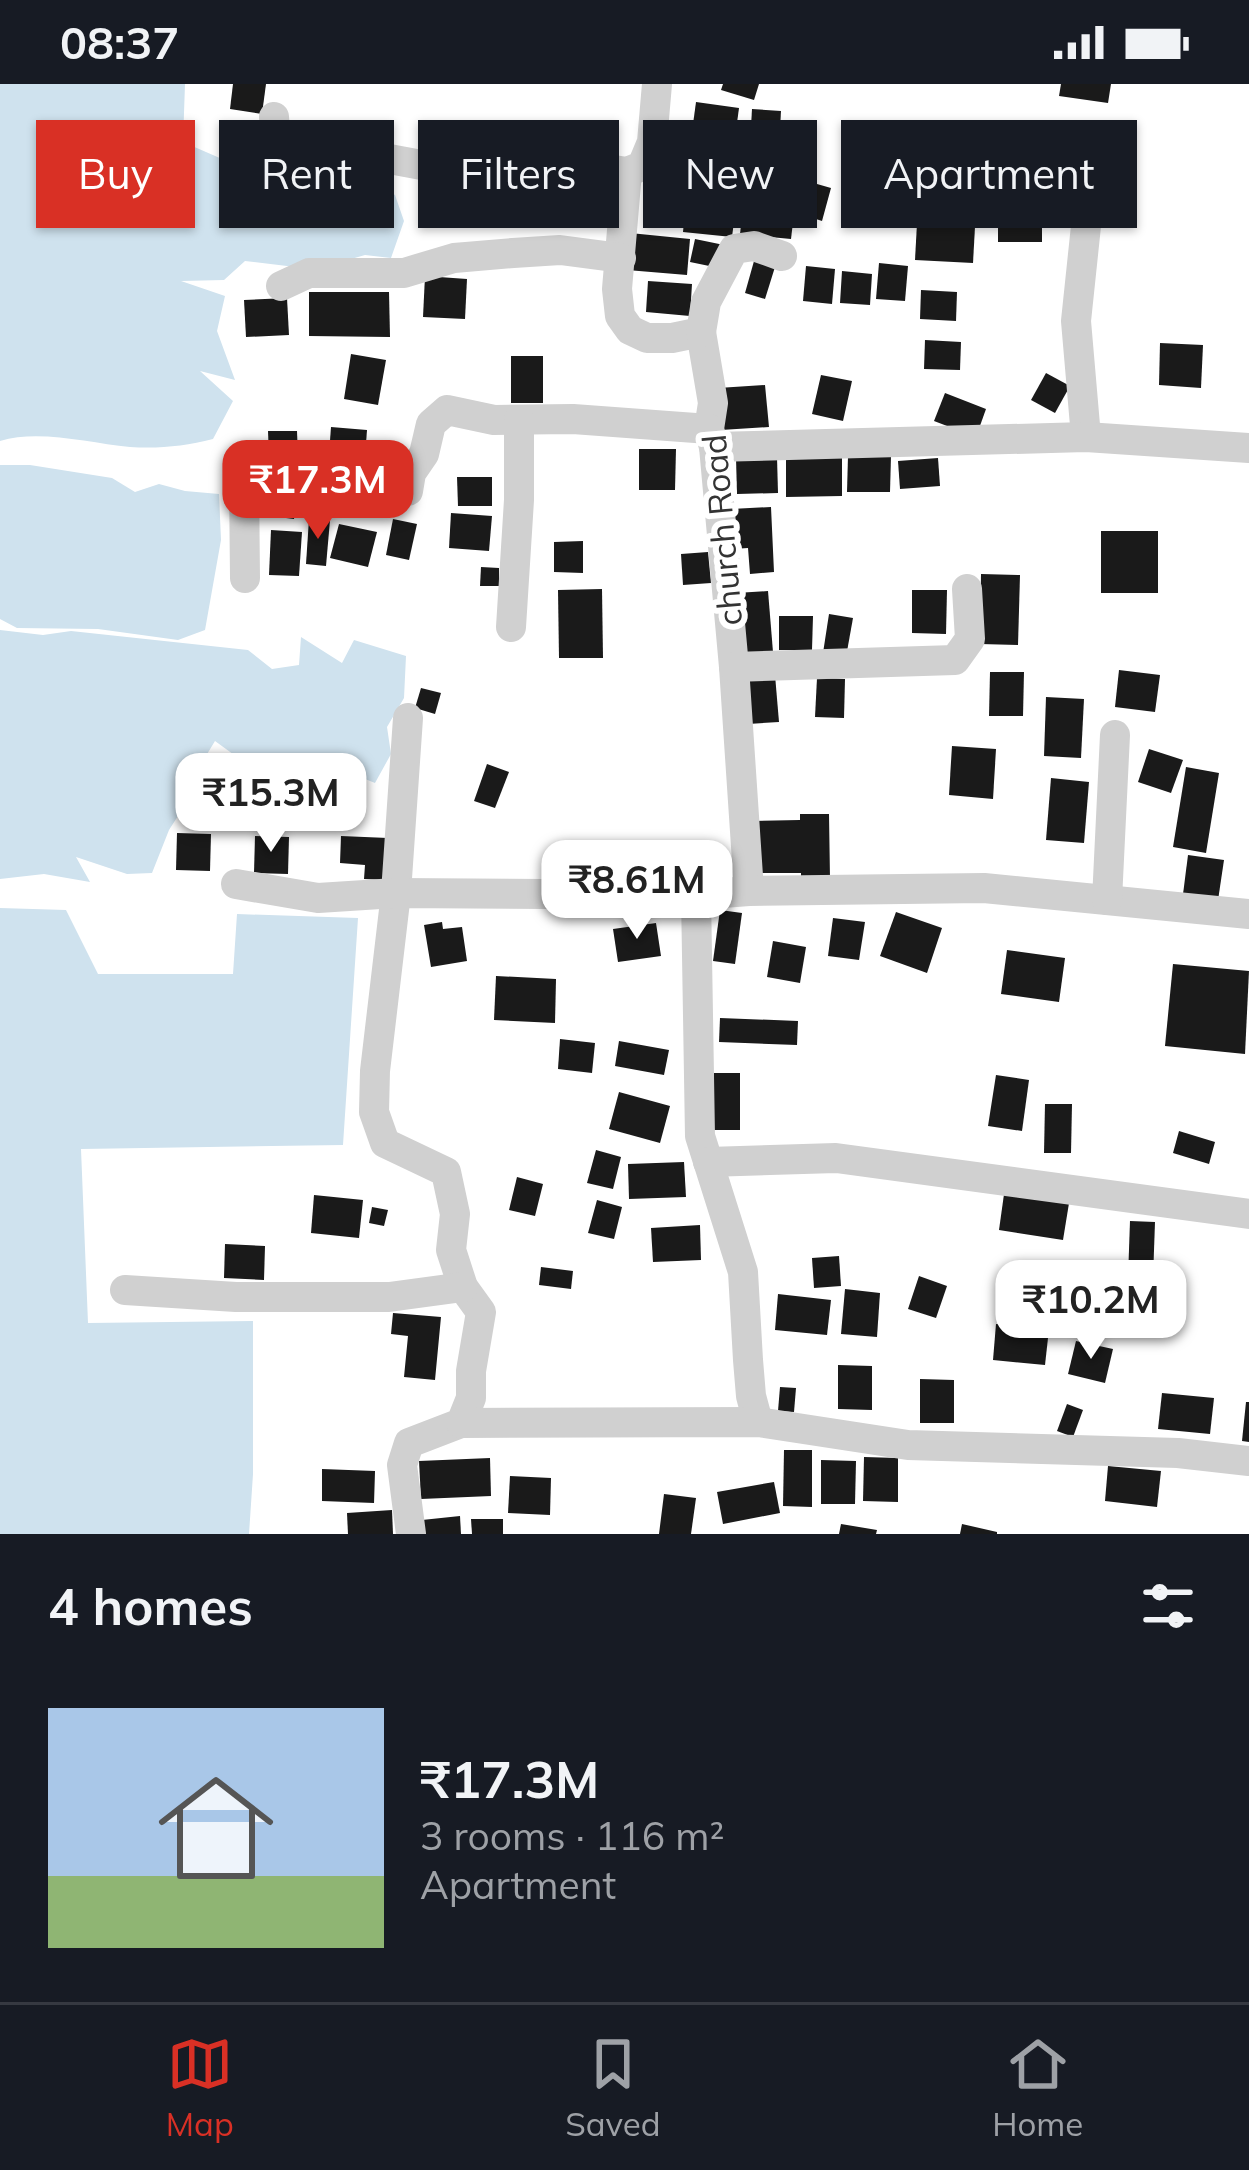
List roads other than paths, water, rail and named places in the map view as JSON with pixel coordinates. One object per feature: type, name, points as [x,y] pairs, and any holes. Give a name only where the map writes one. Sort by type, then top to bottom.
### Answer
[{"type":"street","points":[[274,117],[275,130],[291,143],[317,151],[427,166],[601,167],[627,172],[642,166],[652,142],[657,84]]},
{"type":"street","points":[[627,172],[617,289],[620,316],[630,330],[647,338],[701,332],[706,302],[734,249],[754,246],[782,256]]},
{"type":"street","points":[[1086,228],[1076,321],[1086,437]]},
{"type":"street","points":[[281,286],[308,273],[404,273],[454,258],[560,250],[621,252]]},
{"type":"street","name":"church Road","points":[[701,332],[713,403],[748,891]]},
{"type":"street","points":[[245,578],[244,480],[408,491],[410,473],[424,454],[431,424],[447,410],[494,420],[573,419],[712,438],[1086,437],[1249,448]]},
{"type":"street","points":[[511,627],[519,420]]},
{"type":"street","points":[[734,667],[956,660],[970,639],[967,589]]},
{"type":"street","points":[[408,718],[374,1112],[385,1143],[446,1172],[454,1214],[451,1250],[463,1287],[481,1312],[471,1398],[461,1423]]},
{"type":"street","points":[[1107,900],[1115,735]]},
{"type":"street","points":[[236,884],[318,898],[396,893],[696,895],[984,888],[1249,914]]},
{"type":"street","points":[[696,895],[700,1136],[743,1272],[751,1396],[758,1422]]},
{"type":"street","points":[[708,1162],[836,1158],[1249,1214]]},
{"type":"street","points":[[125,1290],[236,1297],[389,1297],[463,1287]]},
{"type":"street","points":[[411,1534],[402,1465],[409,1443],[461,1423],[758,1422],[908,1445],[1178,1453],[1249,1461]]},
{"type":"water","points":[[0,84],[185,84],[184,120],[36,120],[36,228],[195,228],[195,147],[219,158],[219,228],[394,228],[395,195],[404,221],[391,258],[365,255],[327,266],[245,261],[224,280],[181,281],[225,296],[217,331],[235,380],[200,371],[233,401],[213,439],[151,448],[47,437],[0,441]]},
{"type":"water","points":[[0,465],[112,478],[135,492],[159,484],[219,494],[221,540],[205,630],[178,640],[98,629],[17,628],[0,619]]},
{"type":"water","points":[[0,630],[43,635],[71,631],[248,650],[272,669],[299,665],[301,637],[342,663],[354,640],[406,656],[404,698],[387,727],[391,754],[375,783],[333,766],[286,768],[237,757],[215,741],[152,873],[127,874],[76,857],[90,882],[44,874],[0,879]]},
{"type":"water","points":[[0,908],[66,910],[98,974],[233,974],[237,914],[358,918],[343,1145],[81,1149],[88,1323],[253,1321],[249,1534],[0,1534]]}]
